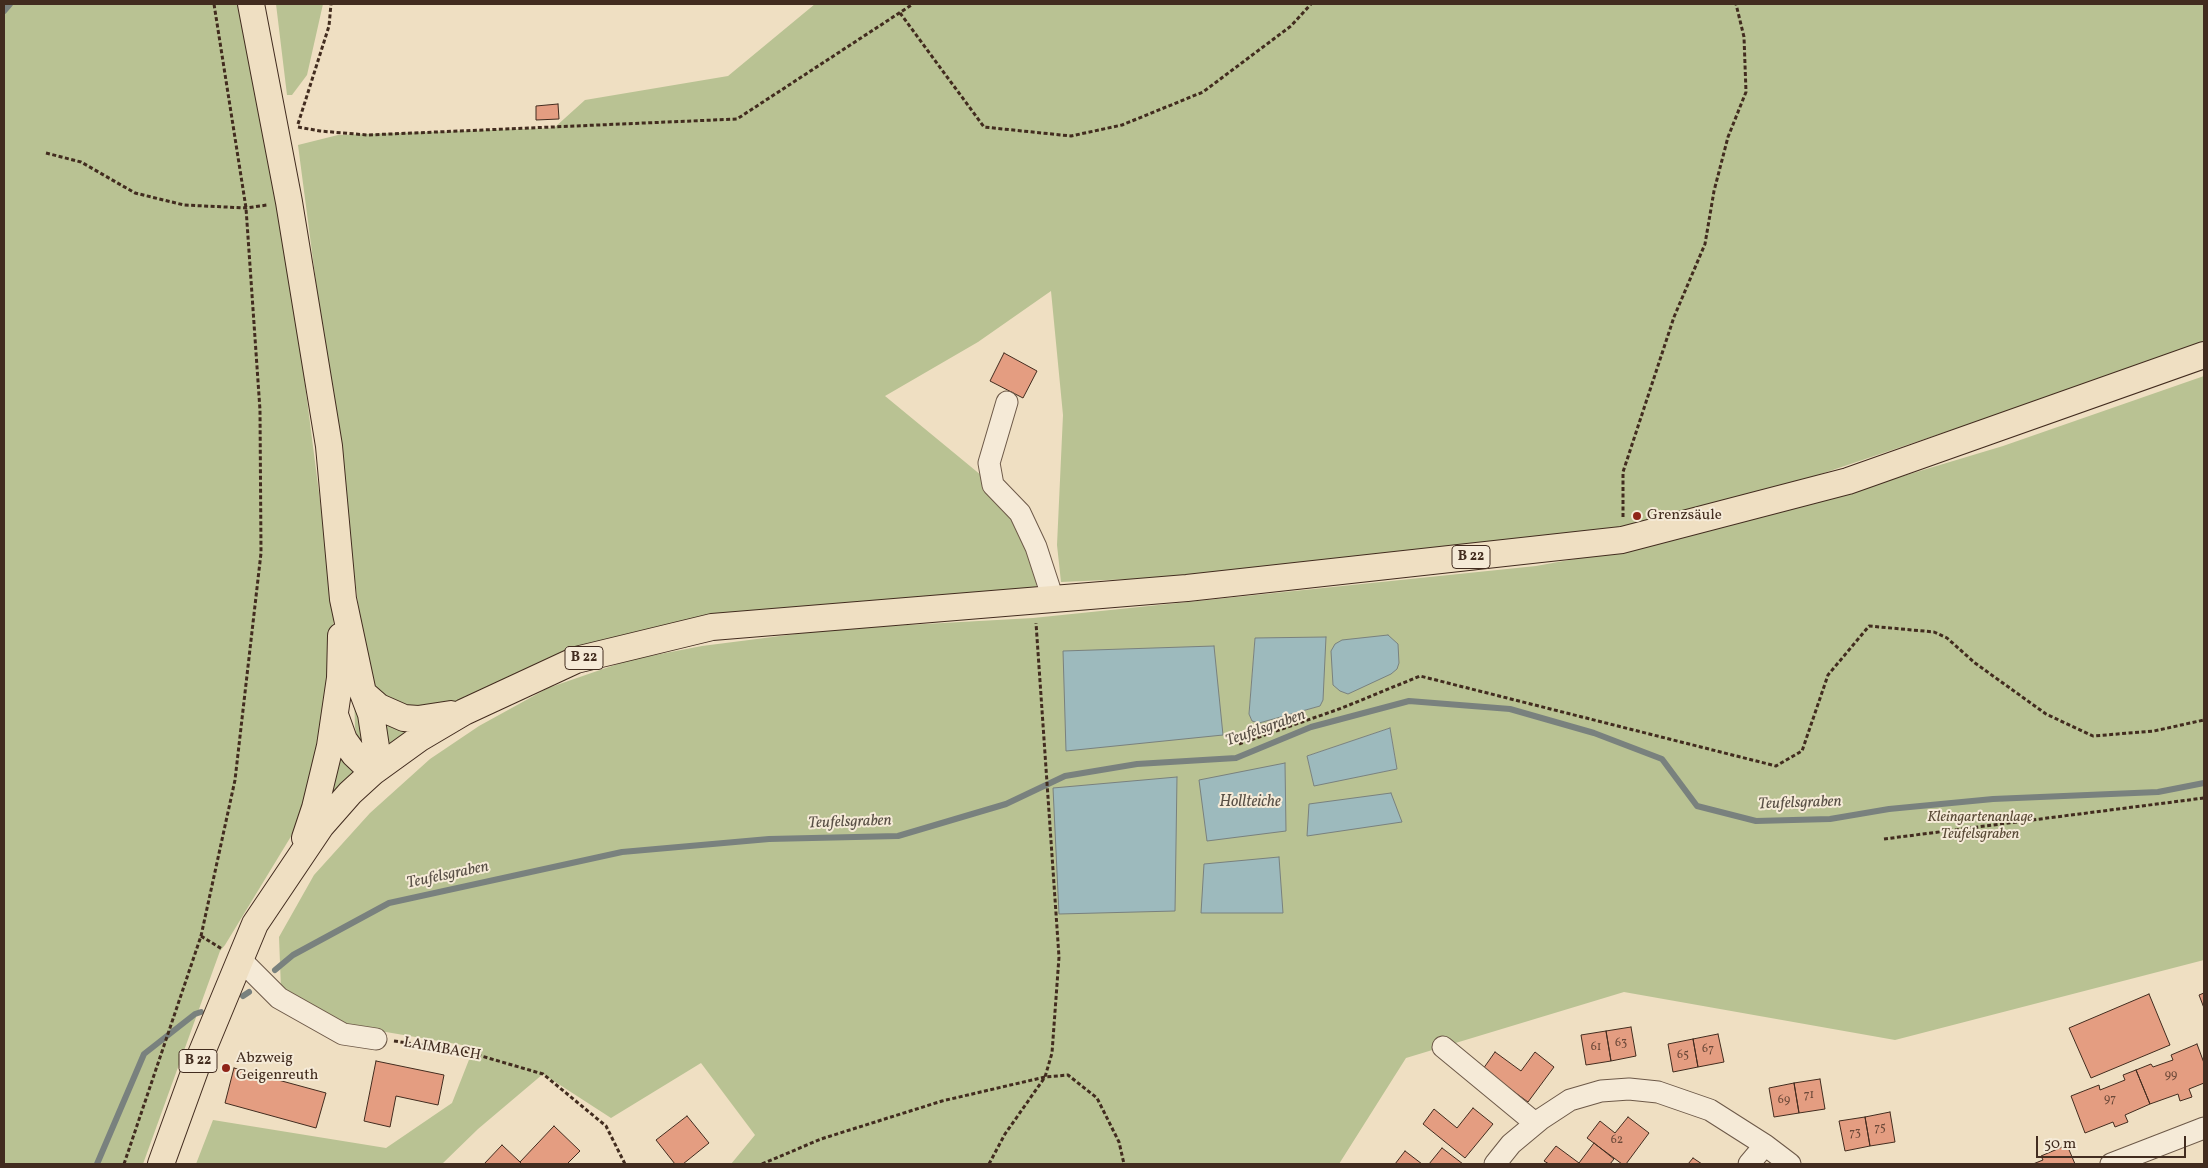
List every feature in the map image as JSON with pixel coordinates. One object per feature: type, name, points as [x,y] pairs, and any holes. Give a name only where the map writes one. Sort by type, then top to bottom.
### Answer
[{"type":"main road","points":[[251,4],[285,126],[288,202],[329,446],[343,599],[363,693],[370,714],[376,769],[363,764],[344,740],[334,714]]},
{"type":"main road","name":"B 22","points":[[161,1164],[199,1059],[255,924],[321,826],[350,793],[376,769],[420,738],[464,712],[576,660],[712,627],[1188,588],[1622,540],[1848,481],[2204,355]]},
{"type":"main road","points":[[297,860],[316,808],[334,714],[340,678],[343,599]]},
{"type":"main road","points":[[363,693],[378,707],[404,718],[418,719],[464,712]]},
{"type":"street","points":[[1007,402],[989,463],[993,484],[1020,514],[1036,547],[1044,600]]},
{"type":"street","points":[[240,959],[279,998],[343,1034],[376,1039]]},
{"type":"street","points":[[1444,1047],[1535,1123]]},
{"type":"street","points":[[1495,1164],[1511,1144],[1535,1123],[1570,1100],[1601,1091],[1629,1089],[1658,1092],[1710,1110],[1765,1145],[1790,1164]]},
{"type":"street","points":[[2111,1164],[2204,1128]]},
{"type":"street","points":[[1749,1164],[1765,1145]]},
{"type":"path","points":[[124,1164],[201,936],[235,780],[261,553],[260,410],[246,208],[214,4]]},
{"type":"path","points":[[331,4],[329,26],[285,126],[367,135],[737,119],[913,4]]},
{"type":"path","points":[[900,12],[984,128],[1071,136],[1122,125],[1204,92],[1291,26],[1311,4]]},
{"type":"path","points":[[1622,540],[1623,472],[1674,317],[1705,244],[1714,191],[1728,137],[1746,92],[1744,37],[1736,4]]},
{"type":"path","points":[[46,153],[81,162],[134,193],[184,205],[246,208]]},
{"type":"path","points":[[989,1164],[1005,1134],[1044,1077],[1052,1053],[1059,957],[1044,600]]},
{"type":"path","points":[[1239,744],[1342,708],[1420,676],[1776,766],[1802,751],[1828,675],[1869,626],[1934,632],[1947,638],[1975,663],[2046,714],[2093,736],[2154,731],[2204,720]]},
{"type":"path","points":[[1884,839],[2127,810],[2204,798]]},
{"type":"path","name":"LAIMBACH","points":[[376,1039],[464,1051],[543,1074],[606,1126],[625,1164]]},
{"type":"path","points":[[762,1164],[821,1139],[942,1101],[1044,1077],[1068,1075],[1097,1098],[1119,1142],[1124,1164]]},
{"type":"green space","points":[[4,4],[242,4],[295,306],[334,610],[332,682],[308,803],[290,838],[220,951],[143,1164],[4,1164]]},
{"type":"green space","points":[[276,4],[323,4],[307,75],[292,95],[287,95]]},
{"type":"green space","points":[[815,4],[2204,4],[2204,345],[1800,481],[1594,536],[1224,575],[1061,582],[1057,545],[1063,415],[1051,291],[978,342],[885,396],[993,485],[1020,513],[1040,579],[1034,590],[749,612],[442,709],[409,712],[374,687],[366,665],[298,145],[338,135],[554,128],[585,100],[728,76]]},
{"type":"green space","name":"Kleingartenanlage Teufelsgraben","points":[[2204,376],[2204,960],[1895,1040],[1624,992],[1406,1058],[1339,1164],[731,1164],[755,1135],[701,1063],[611,1118],[543,1074],[478,1129],[442,1164],[196,1164],[213,1120],[386,1148],[452,1103],[474,1047],[345,1025],[281,989],[279,937],[314,875],[370,813],[430,759],[479,726],[548,688],[629,660],[702,646],[835,629],[1033,618],[1536,566],[1619,551],[1820,501],[2003,446]],"holes":[[[1255,638],[1320,706],[1259,723],[1252,721],[1249,714]],[[1390,728],[1397,769],[1314,785],[1307,756]]]},
{"type":"green space","points":[[354,692],[368,732],[362,745],[357,737],[355,727]]},
{"type":"green space","points":[[382,714],[414,726],[383,749]]},
{"type":"green space","points":[[337,747],[361,770],[327,801]]},
{"type":"water","points":[[1388,635],[1398,644],[1399,663],[1397,669],[1391,674],[1348,694],[1340,691],[1333,685],[1331,651],[1335,644],[1342,640]]},
{"type":"water","points":[[1326,637],[1323,700],[1320,706],[1259,723],[1252,721],[1249,714],[1255,638]]},
{"type":"water","points":[[1214,646],[1223,735],[1066,751],[1063,651]]},
{"type":"water","points":[[1390,728],[1397,769],[1314,786],[1307,756]]},
{"type":"water","name":"Hollteiche","points":[[1285,763],[1286,831],[1207,841],[1199,780]]},
{"type":"water","points":[[1177,777],[1175,911],[1059,914],[1053,788]]},
{"type":"water","points":[[1391,793],[1402,822],[1307,836],[1309,804]]},
{"type":"water","points":[[1279,857],[1283,913],[1201,913],[1204,864]]},
{"type":"building","points":[[558,104],[559,119],[536,120],[536,106]]},
{"type":"building","points":[[1004,353],[1037,371],[1023,398],[990,381]]},
{"type":"building","points":[[2204,993],[2204,1008],[2199,995]]},
{"type":"building","points":[[2149,994],[2170,1045],[2091,1078],[2069,1028]]},
{"type":"building","points":[[1631,1027],[1636,1056],[1611,1061],[1606,1031]]},
{"type":"building","points":[[1606,1031],[1611,1061],[1586,1065],[1581,1035]]},
{"type":"building","points":[[1718,1034],[1724,1062],[1698,1067],[1693,1039]]},
{"type":"building","points":[[1693,1039],[1698,1067],[1673,1072],[1668,1044]]},
{"type":"building","points":[[2197,1044],[2204,1063],[2204,1083],[2189,1089],[2192,1097],[2180,1101],[2178,1094],[2150,1104],[2136,1070],[2151,1064],[2153,1067],[2173,1060],[2171,1055]]},
{"type":"building","points":[[1495,1052],[1521,1071],[1535,1052],[1554,1067],[1528,1102],[1483,1069]]},
{"type":"building","points":[[376,1061],[444,1075],[438,1105],[396,1096],[390,1127],[364,1121]]},
{"type":"building","points":[[234,1068],[326,1093],[316,1128],[225,1103]]},
{"type":"building","points":[[2136,1070],[2150,1104],[2125,1115],[2128,1122],[2115,1127],[2113,1122],[2085,1133],[2071,1096],[2099,1085],[2100,1090],[2125,1080],[2123,1075]]},
{"type":"building","points":[[1820,1079],[1825,1109],[1799,1113],[1794,1083]]},
{"type":"building","points":[[1794,1083],[1799,1113],[1774,1117],[1769,1088]]},
{"type":"building","points":[[1473,1108],[1493,1124],[1465,1158],[1423,1124],[1434,1109],[1457,1128]]},
{"type":"building","points":[[1890,1112],[1895,1142],[1870,1146],[1865,1117]]},
{"type":"building","points":[[687,1116],[709,1143],[683,1164],[675,1164],[656,1140]]},
{"type":"building","points":[[1628,1117],[1649,1133],[1626,1164],[1622,1164],[1587,1138],[1600,1121],[1615,1133]]},
{"type":"building","points":[[1865,1117],[1870,1146],[1845,1151],[1839,1121]]},
{"type":"building","points":[[554,1126],[580,1151],[567,1164],[522,1164],[520,1162]]},
{"type":"building","points":[[1594,1143],[1614,1159],[1610,1164],[1549,1164],[1544,1161],[1556,1146],[1579,1163]]},
{"type":"building","points":[[502,1145],[520,1162],[522,1164],[484,1164]]},
{"type":"building","points":[[2067,1145],[2075,1164],[2033,1164],[2043,1160],[2041,1156]]},
{"type":"building","points":[[1442,1148],[1463,1164],[1429,1164]]},
{"type":"building","points":[[1405,1151],[1422,1164],[1395,1164]]},
{"type":"building","points":[[1693,1158],[1702,1164],[1688,1164]]},
{"type":"waterway","points":[[4,11],[10,4]]},
{"type":"waterway","name":"Teufelsgraben","points":[[275,970],[293,955],[389,903],[622,852],[769,839],[898,836],[1006,804],[1065,776],[1137,764],[1236,758],[1311,727],[1409,701],[1510,709],[1594,733],[1662,759],[1697,806],[1756,821],[1830,819],[1889,809],[1993,799],[2158,792],[2204,783]]},
{"type":"waterway","name":"Teufelsgraben","points":[[243,996],[249,992]]},
{"type":"waterway","name":"Teufelsgraben","points":[[97,1164],[144,1054],[195,1014],[201,1012]]},
{"type":"place","name":"Grenzsäule","points":[[1637,516]]},
{"type":"place","name":"Abzweig Geigenreuth","points":[[226,1068]]}]
